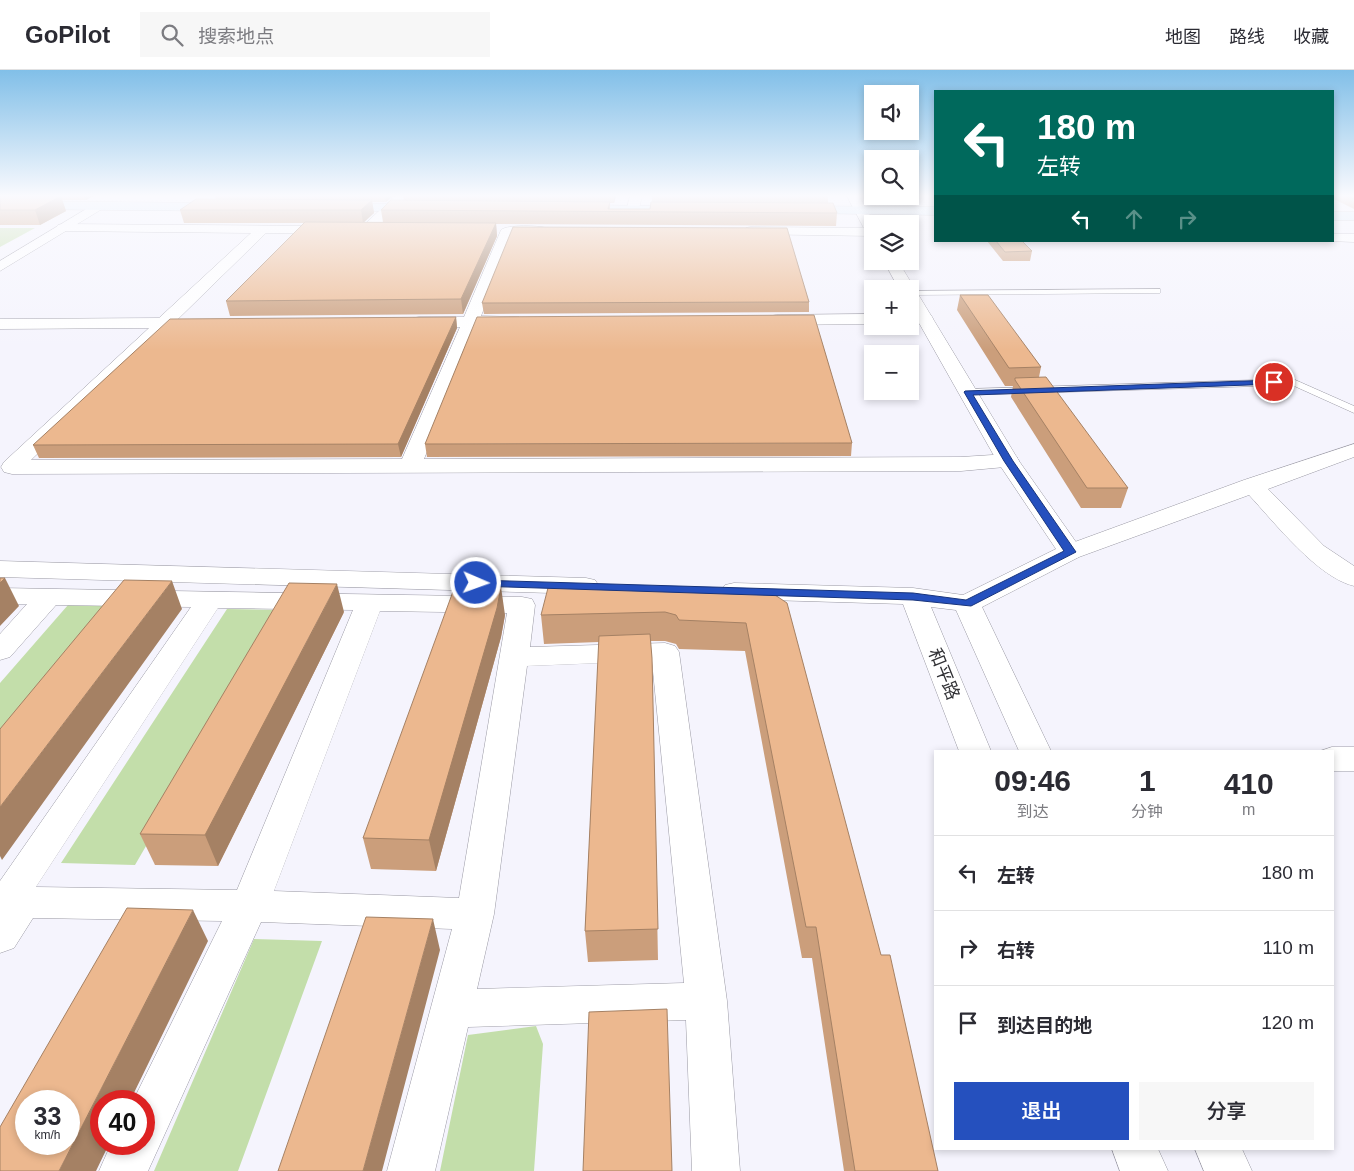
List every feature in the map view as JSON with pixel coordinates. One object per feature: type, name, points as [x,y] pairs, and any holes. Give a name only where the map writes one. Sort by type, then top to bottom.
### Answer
[{"type":"street","points":[[0,267],[32,247]]},
{"type":"street","points":[[243,247],[12,466],[410,467],[961,464],[1008,461]]},
{"type":"street","points":[[410,467],[501,247]]},
{"type":"street","points":[[758,320],[864,320]]},
{"type":"street","points":[[919,320],[968,392],[1008,461],[1070,552]]},
{"type":"street","points":[[400,322],[529,321]]},
{"type":"street","points":[[0,324],[192,323]]},
{"type":"street","points":[[714,590],[913,596],[967,604],[1070,552],[1252,485],[1354,450]]},
{"type":"street","points":[[1252,485],[1315,551],[1354,578]]},
{"type":"street","points":[[0,569],[605,587]]},
{"type":"street","points":[[0,596],[522,605],[475,914],[411,1171]]},
{"type":"street","name":"和平路","points":[[913,596],[975,750]]},
{"type":"street","points":[[0,651],[50,597]]},
{"type":"street","points":[[7,911],[210,600]]},
{"type":"street","points":[[155,1105],[249,906],[370,602]]},
{"type":"street","points":[[967,604],[1035,750]]},
{"type":"street","points":[[514,657],[665,652],[706,1001],[716,1171]]},
{"type":"street","points":[[1334,759],[1354,759]]},
{"type":"street","points":[[7,911],[249,906],[475,914]]},
{"type":"street","points":[[452,1009],[706,1001]]},
{"type":"street","points":[[1135,1150],[1144,1171]]},
{"type":"street","points":[[1218,1150],[1228,1171]]},
{"type":"street","points":[[123,1171],[131,1155]]},
{"type":"lane","points":[[919,293],[1157,291]]},
{"type":"lane","points":[[968,392],[1293,382],[1354,410]]},
{"type":"green space","points":[[68,605],[123,606],[0,761],[0,683]]},
{"type":"green space","points":[[227,609],[283,610],[135,865],[61,863]]},
{"type":"green space","points":[[254,939],[322,941],[238,1171],[154,1171]]},
{"type":"green space","points":[[536,1026],[543,1044],[534,1171],[440,1171],[468,1035]]},
{"type":"building","points":[[280,247],[485,247],[461,299],[226,301]]},
{"type":"building","points":[[505,247],[793,247],[809,302],[482,303]]},
{"type":"building","points":[[1001,247],[1028,247],[1032,251],[1005,252]]},
{"type":"building","points":[[960,295],[988,295],[1041,367],[1009,368]]},
{"type":"building","points":[[814,315],[852,443],[425,444],[477,317]]},
{"type":"building","points":[[456,317],[398,444],[33,445],[170,319]]},
{"type":"building","points":[[1046,377],[1128,488],[1087,488],[1015,380],[1015,378]]},
{"type":"building","points":[[124,580],[172,581],[0,807],[0,729]]},
{"type":"building","points":[[289,583],[337,584],[205,835],[140,834]]},
{"type":"building","points":[[549,584],[769,591],[787,603],[881,955],[890,955],[938,1171],[855,1171],[816,927],[806,927],[746,623],[679,620],[676,615],[665,612],[541,615]]},
{"type":"building","points":[[455,586],[501,587],[497,608],[429,840],[363,838]]},
{"type":"building","points":[[650,634],[658,929],[585,931],[599,636]]},
{"type":"building","points":[[127,908],[193,910],[101,1090],[90,1090],[90,1111],[80,1130],[80,1090],[21,1090]]},
{"type":"building","points":[[366,917],[433,919],[363,1171],[278,1171]]},
{"type":"building","points":[[667,1009],[672,1171],[583,1171],[589,1012]]},
{"type":"building","points":[[15,1101],[15,1155],[67,1155],[59,1171],[0,1171],[0,1127]]},
{"type":"route","points":[[476,583],[913,596],[967,604],[1070,552],[1008,461],[968,392],[1274,382]]}]
